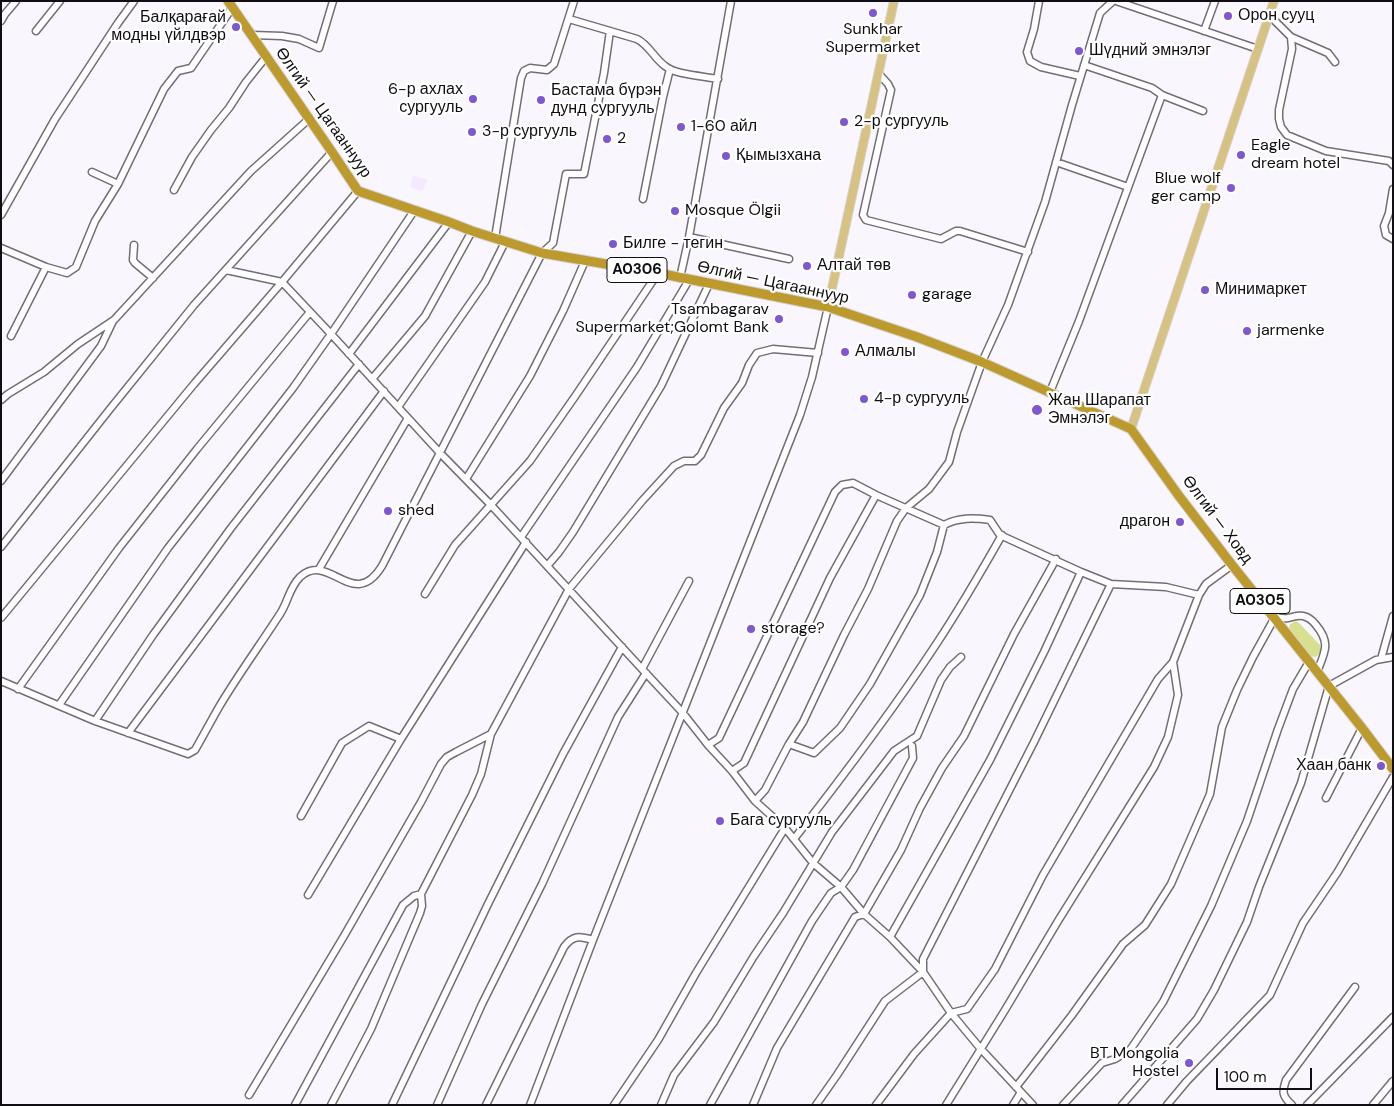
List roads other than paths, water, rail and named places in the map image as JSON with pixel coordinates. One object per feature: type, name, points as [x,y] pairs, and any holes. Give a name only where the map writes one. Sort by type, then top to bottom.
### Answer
[{"type":"highway","name":"Өлгий — Цагааннуур","points":[[230,5],[358,191],[472,231],[542,253],[828,307],[917,337],[982,362],[1131,429]]},
{"type":"highway","name":"Өлгий — Ховд","points":[[1131,429],[1232,565],[1393,769]]},
{"type":"main road","points":[[828,307],[894,1]]},
{"type":"main road","points":[[1131,429],[1274,1]]},
{"type":"street","points":[[1,21],[16,1]]},
{"type":"street","points":[[36,31],[60,1]]},
{"type":"street","points":[[1,215],[55,119],[134,1]]},
{"type":"street","points":[[252,35],[282,36],[299,39],[319,48],[333,1]]},
{"type":"street","points":[[308,895],[523,539],[637,368],[684,279],[688,238],[731,1]]},
{"type":"street","points":[[1039,1],[1034,29],[1027,52],[1030,61],[1041,66],[1080,76]]},
{"type":"street","points":[[755,801],[765,790],[803,722],[868,589],[897,522],[906,508],[929,489],[949,462],[957,432],[982,362],[1008,305],[1045,202],[1080,76],[1100,13],[1114,1],[1258,49]]},
{"type":"street","points":[[1204,31],[1216,1]]},
{"type":"street","points":[[495,238],[521,78],[524,71],[530,68],[547,70],[554,64],[572,2]]},
{"type":"street","points":[[1,248],[46,267],[67,272],[76,267],[95,221],[118,184],[164,89],[178,71],[192,68],[230,5]]},
{"type":"street","points":[[1269,15],[1291,37],[1328,53],[1335,62]]},
{"type":"street","points":[[568,19],[643,42],[658,60],[670,69],[718,79]]},
{"type":"street","points":[[1,681],[128,734],[188,754],[195,750],[220,706],[282,611],[292,587],[299,578],[308,571],[319,569],[355,584],[367,583],[376,577],[542,253],[553,243],[566,174],[584,174],[604,73],[610,31]]},
{"type":"street","points":[[1291,37],[1292,49],[1279,110],[1281,127],[1287,135],[1326,151],[1391,162]]},
{"type":"street","points":[[174,190],[192,157],[266,57]]},
{"type":"street","points":[[1084,65],[1152,88],[1162,95],[1203,111]]},
{"type":"street","points":[[643,198],[670,69]]},
{"type":"street","points":[[879,74],[891,90],[863,215],[866,220],[941,239],[956,231],[960,231],[1028,252]]},
{"type":"street","points":[[1050,392],[1079,321],[1162,95]]},
{"type":"street","points":[[1,400],[44,372],[78,344],[114,320],[252,171],[309,119]]},
{"type":"street","points":[[1,547],[194,305],[332,152]]},
{"type":"street","points":[[1056,162],[1128,187]]},
{"type":"street","points":[[92,172],[118,184]]},
{"type":"street","points":[[1393,189],[1389,213],[1384,226],[1386,236],[1393,240]]},
{"type":"street","points":[[1,618],[194,384],[358,191]]},
{"type":"street","points":[[59,705],[168,548],[293,388],[414,210]]},
{"type":"street","points":[[349,354],[449,222]]},
{"type":"street","points":[[372,379],[425,316],[472,231]]},
{"type":"street","points":[[688,238],[789,259]]},
{"type":"street","points":[[398,407],[485,282],[505,242]]},
{"type":"street","points":[[134,245],[133,260],[154,278]]},
{"type":"street","points":[[466,479],[530,376],[563,311],[585,261]]},
{"type":"street","points":[[11,336],[46,267]]},
{"type":"street","points":[[226,270],[282,282],[682,712],[755,801],[785,828],[813,863],[841,887],[864,914],[890,937],[923,972],[951,1013],[1032,1105]]},
{"type":"street","points":[[425,594],[455,545],[530,461],[658,274]]},
{"type":"street","points":[[548,566],[573,532],[661,386],[709,284]]},
{"type":"street","points":[[530,1105],[682,712],[800,415],[818,353],[828,307]]},
{"type":"street","points":[[18,689],[119,548],[197,449],[310,312]]},
{"type":"street","points":[[1,481],[101,346],[114,320]]},
{"type":"street","points":[[331,1105],[371,1029],[420,913],[422,906],[421,894],[472,795],[481,774],[491,734],[569,589],[642,501],[674,466],[684,461],[695,461],[701,455],[724,408],[742,383],[757,353],[773,349],[818,353]]},
{"type":"street","points":[[95,721],[230,528],[359,364]]},
{"type":"street","points":[[128,734],[384,391]]},
{"type":"street","points":[[319,569],[408,418]]},
{"type":"street","points":[[708,745],[719,738],[835,492],[842,484],[854,483],[876,495],[944,525]]},
{"type":"street","points":[[732,771],[744,763],[830,578],[876,495]]},
{"type":"street","points":[[789,744],[814,753],[840,728],[870,684],[920,595],[937,552],[944,525],[952,521],[971,518],[990,520],[1002,535],[1111,584],[1166,588],[1199,596]]},
{"type":"street","points":[[794,839],[859,755],[937,643],[1002,535]]},
{"type":"street","points":[[753,1105],[777,1048],[855,917],[864,914],[901,850],[920,808],[942,768],[964,736],[1014,634],[1056,559]]},
{"type":"street","points":[[876,1105],[914,1054],[951,1013],[966,1009],[995,969],[1048,867],[1158,679],[1173,662],[1199,596],[1206,584],[1232,565]]},
{"type":"street","points":[[890,937],[990,760],[1082,572]]},
{"type":"street","points":[[437,1105],[482,1004],[542,884],[618,717],[644,671],[689,580]]},
{"type":"street","points":[[923,972],[923,959],[1034,742],[1111,584]]},
{"type":"street","points":[[1013,1105],[1019,1090],[1122,944],[1145,925],[1171,884],[1210,794],[1222,727],[1253,656],[1273,618],[1303,616],[1314,622],[1324,635],[1326,642],[1317,672]]},
{"type":"street","points":[[1381,659],[1393,616]]},
{"type":"street","points":[[392,1105],[505,869],[563,754],[622,647]]},
{"type":"street","points":[[661,1105],[674,1075],[714,1022],[842,817],[894,751],[917,736],[941,680],[950,667],[961,657]]},
{"type":"street","points":[[1122,1105],[1196,1019],[1214,990],[1247,922],[1301,783],[1329,686],[1376,660],[1393,657]]},
{"type":"street","points":[[946,1105],[1154,767],[1168,737],[1178,695],[1173,662]]},
{"type":"street","points":[[1063,1105],[1102,1063],[1116,1059],[1130,1050],[1164,1002],[1211,906],[1247,821],[1293,690],[1309,662]]},
{"type":"street","points":[[301,816],[342,743],[369,726],[401,739]]},
{"type":"street","points":[[1326,798],[1362,728]]},
{"type":"street","points":[[249,1095],[344,936],[441,764],[456,752],[491,734]]},
{"type":"street","points":[[710,1105],[812,921],[830,894],[841,887],[853,870],[913,758],[912,746]]},
{"type":"street","points":[[1167,1105],[1187,1081],[1270,995],[1303,923],[1337,873],[1393,777]]},
{"type":"street","points":[[614,1105],[658,1040],[706,956],[785,828]]},
{"type":"street","points":[[295,1105],[404,905],[414,896],[421,894]]},
{"type":"street","points":[[486,1105],[564,947],[569,940],[576,937],[593,940]]},
{"type":"street","points":[[816,1105],[885,1001],[923,972]]},
{"type":"street","points":[[1292,1105],[1285,1098],[1283,1090],[1286,1080],[1356,987]]},
{"type":"street","points":[[1307,1105],[1393,1017]]},
{"type":"street","points":[[1373,1105],[1393,1081]]},
{"type":"place","name":"Sunkhar Supermarket","points":[[873,13]]},
{"type":"place","name":"Орон сууц","points":[[1228,16]]},
{"type":"place","name":"Балқарағай модны үйлдвэр","points":[[236,27]]},
{"type":"place","name":"Шүдний эмнэлэг","points":[[1079,51]]},
{"type":"place","name":"6-р ахлах сургууль","points":[[473,99]]},
{"type":"place","name":"Бастама бүрэн дунд сургууль","points":[[541,100]]},
{"type":"place","name":"2-р сургууль","points":[[844,122]]},
{"type":"place","name":"1-60 айл","points":[[681,127]]},
{"type":"place","name":"3-р сургууль","points":[[472,132]]},
{"type":"place","name":"2","points":[[607,139]]},
{"type":"place","name":"Eagle dream hotel","points":[[1241,155]]},
{"type":"place","name":"Қымызхана","points":[[726,156]]},
{"type":"place","name":"Blue wolf ger camp","points":[[1231,188]]},
{"type":"place","name":"Mosque Ölgii","points":[[675,211]]},
{"type":"place","name":"Билге - тегин","points":[[613,244]]},
{"type":"place","name":"Алтай төв","points":[[807,266]]},
{"type":"place","name":"Минимаркет","points":[[1205,290]]},
{"type":"place","name":"garage","points":[[912,295]]},
{"type":"place","name":"Tsambagarav Supermarket;Golomt Bank","points":[[779,319]]},
{"type":"place","name":"jarmenke","points":[[1247,331]]},
{"type":"place","name":"Алмалы","points":[[845,352]]},
{"type":"place","name":"4-р сургууль","points":[[864,399]]},
{"type":"place","name":"Жан Шарапат Эмнэлэг","points":[[1037,410]]},
{"type":"place","name":"shed","points":[[388,511]]},
{"type":"place","name":"драгон","points":[[1180,522]]},
{"type":"place","name":"storage?","points":[[751,629]]},
{"type":"place","name":"Хаан банк","points":[[1381,766]]},
{"type":"place","name":"Бага сургууль","points":[[720,821]]},
{"type":"place","name":"BT Mongolia Hostel","points":[[1189,1063]]}]
